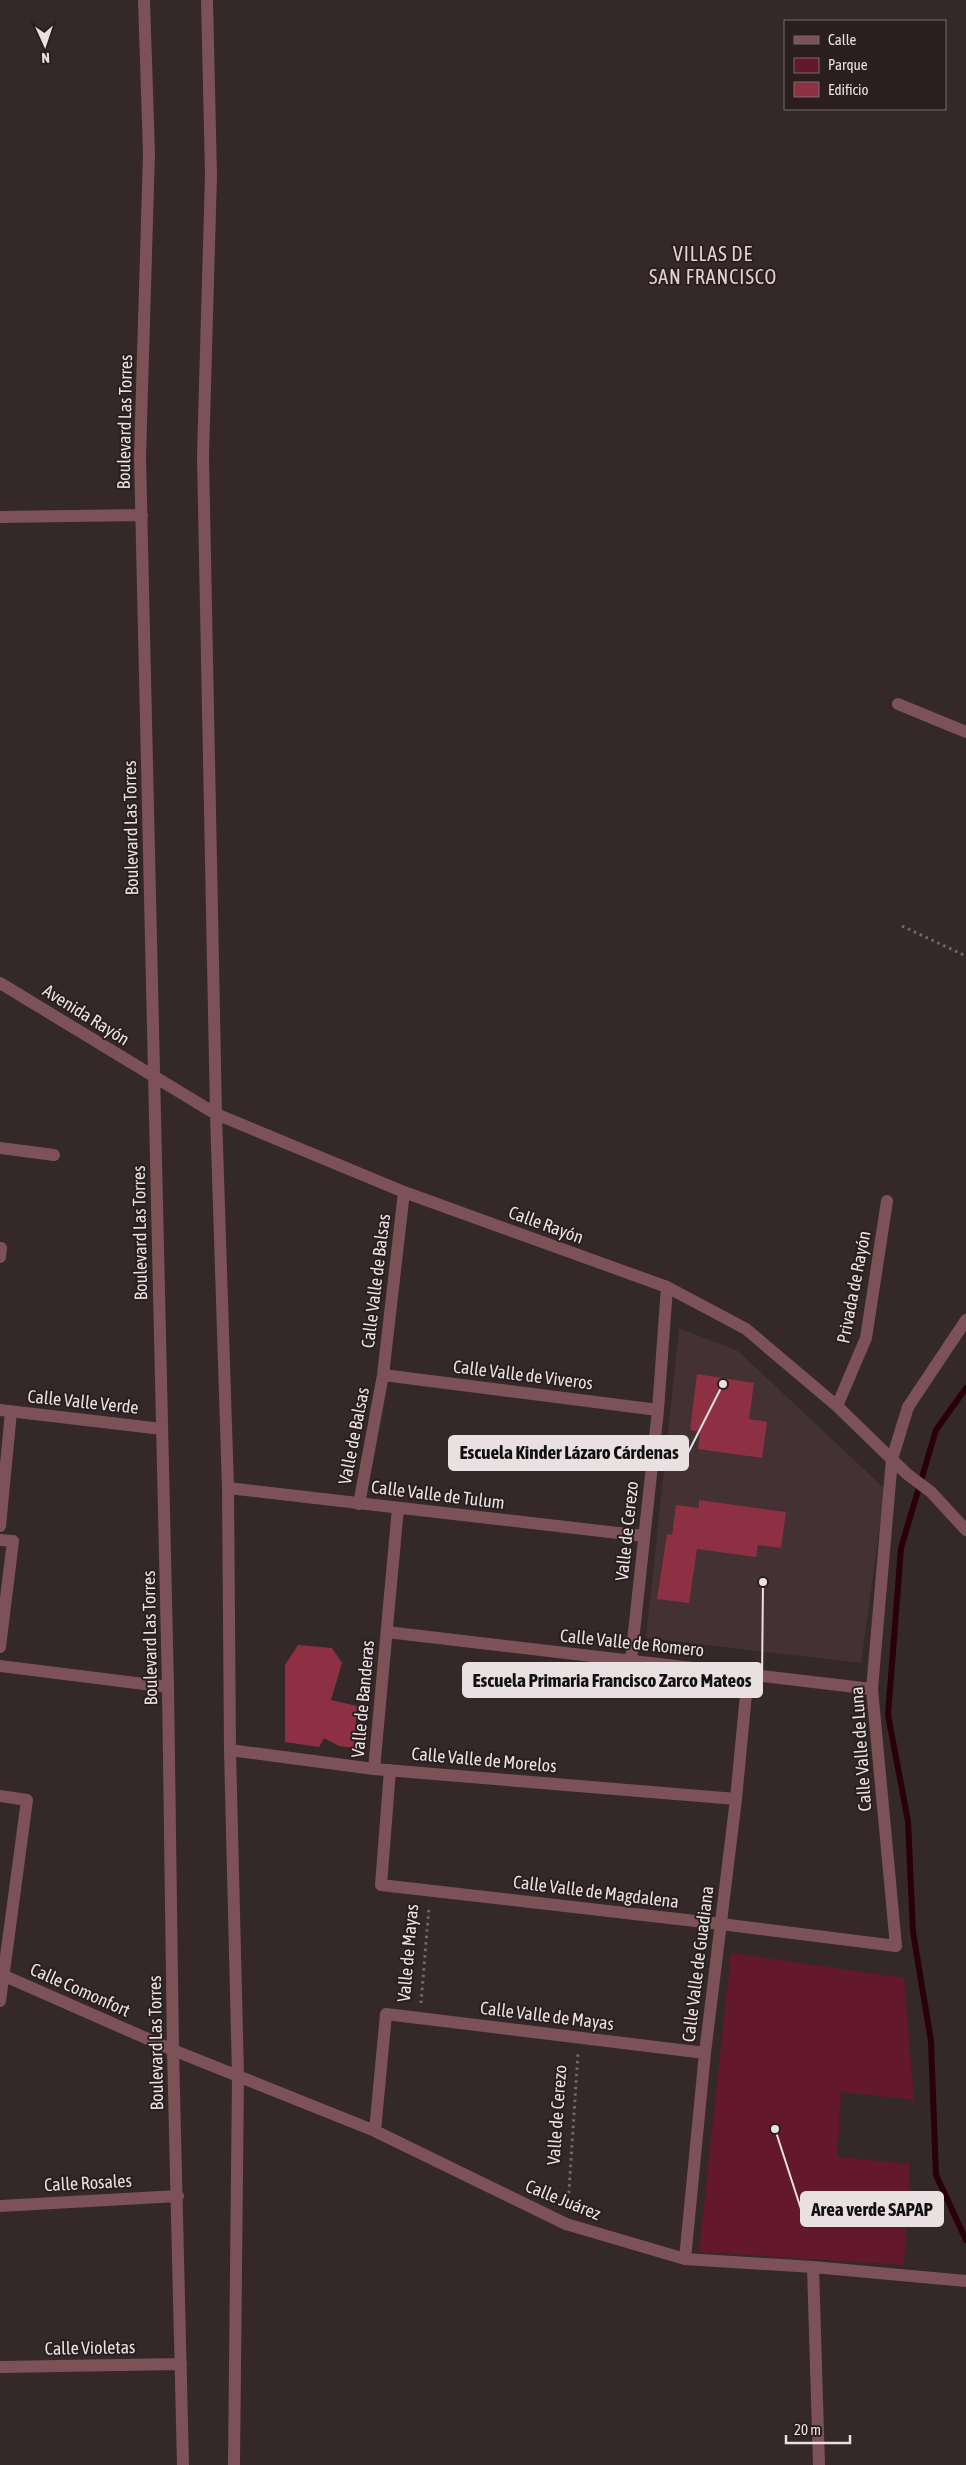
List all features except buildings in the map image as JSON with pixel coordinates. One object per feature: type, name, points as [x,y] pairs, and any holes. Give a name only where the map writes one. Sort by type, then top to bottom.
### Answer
[{"type":"street","name":"Boulevard Las Torres","points":[[144,0],[149,153],[140,457],[168,1687],[173,2050],[183,2465]]},
{"type":"street","points":[[207,0],[211,175],[203,456],[216,1114],[228,1488],[230,1750],[238,2075],[234,2465]]},
{"type":"street","points":[[0,516],[142,515]]},
{"type":"street","points":[[898,704],[966,732]]},
{"type":"street","name":"Avenida Rayón","points":[[0,983],[154,1078]]},
{"type":"street","name":"Calle Rayón","points":[[154,1078],[216,1114],[404,1192],[668,1287],[746,1329],[837,1406],[907,1474],[931,1492],[966,1530]]},
{"type":"street","points":[[0,1148],[54,1155]]},
{"type":"street","name":"Calle Valle de Balsas","points":[[383,1375],[404,1192]]},
{"type":"street","name":"Privada de Rayón","points":[[837,1406],[866,1338],[887,1201]]},
{"type":"street","name":"Valle de Cerezo","points":[[631,1660],[658,1410],[668,1287]]},
{"type":"street","name":"Calle Valle de Luna","points":[[896,1946],[872,1689],[892,1460],[908,1407],[966,1320]]},
{"type":"street","name":"Calle Valle de Viveros","points":[[383,1375],[658,1410]]},
{"type":"street","name":"Valle de Balsas","points":[[359,1504],[383,1375]]},
{"type":"street","points":[[0,1526],[6,1411]]},
{"type":"street","name":"Calle Valle Verde","points":[[6,1411],[162,1429]]},
{"type":"street","name":"Calle Valle de Tulum","points":[[228,1488],[644,1536]]},
{"type":"street","name":"Valle de Banderas","points":[[374,1769],[398,1508]]},
{"type":"street","points":[[0,1647],[6,1540]]},
{"type":"street","name":"Calle Valle de Romero","points":[[387,1632],[872,1689]]},
{"type":"street","points":[[0,1666],[168,1687]]},
{"type":"street","name":"Calle Valle de Guadiana","points":[[685,2259],[705,2053],[736,1799],[748,1673]]},
{"type":"street","name":"Calle Valle de Morelos","points":[[230,1750],[374,1769],[736,1799]]},
{"type":"street","name":"Calle Valle de Magdalena","points":[[390,1770],[381,1885],[896,1946]]},
{"type":"street","points":[[0,1796],[28,1800],[1,1974],[0,2000]]},
{"type":"street","name":"Calle Comonfort","points":[[1,1974],[173,2050]]},
{"type":"street","name":"Calle Valle de Mayas","points":[[386,2014],[705,2053]]},
{"type":"street","name":"Valle de Mayas","points":[[375,2132],[386,2014]]},
{"type":"street","name":"Calle Juárez","points":[[173,2050],[375,2132],[566,2224],[685,2259],[813,2267],[966,2281]]},
{"type":"street","name":"Calle Rosales","points":[[0,2206],[178,2196]]},
{"type":"street","points":[[813,2267],[819,2465]]},
{"type":"street","name":"Calle Violetas","points":[[0,2367],[181,2364]]},
{"type":"path","points":[[902,926],[966,956]]},
{"type":"path","name":"Valle de Mayas","points":[[420,2018],[431,1890]]},
{"type":"path","name":"Valle de Cerezo","points":[[566,2224],[580,2038]]},
{"type":"shaded area","points":[[679,1328],[738,1351],[885,1489],[861,1663],[646,1638]]},
{"type":"green space","points":[[731,1953],[904,1978],[914,2100],[841,2092],[837,2157],[910,2164],[904,2265],[699,2252]]},
{"type":"waterway","points":[[966,1388],[936,1430],[901,1548],[888,1715],[908,1821],[913,1932],[931,2041],[936,2175],[966,2240]]},
{"type":"place","name":"Escuela Kinder Lázaro Cárdenas","points":[[723,1384]]},
{"type":"place","name":"Escuela Primaria Francisco Zarco Mateos","points":[[763,1582]]},
{"type":"place","name":"Area verde SAPAP","points":[[775,2129]]},
{"type":"district","name":"VILLAS DE SAN FRANCISCO","points":[[713,266]]}]
